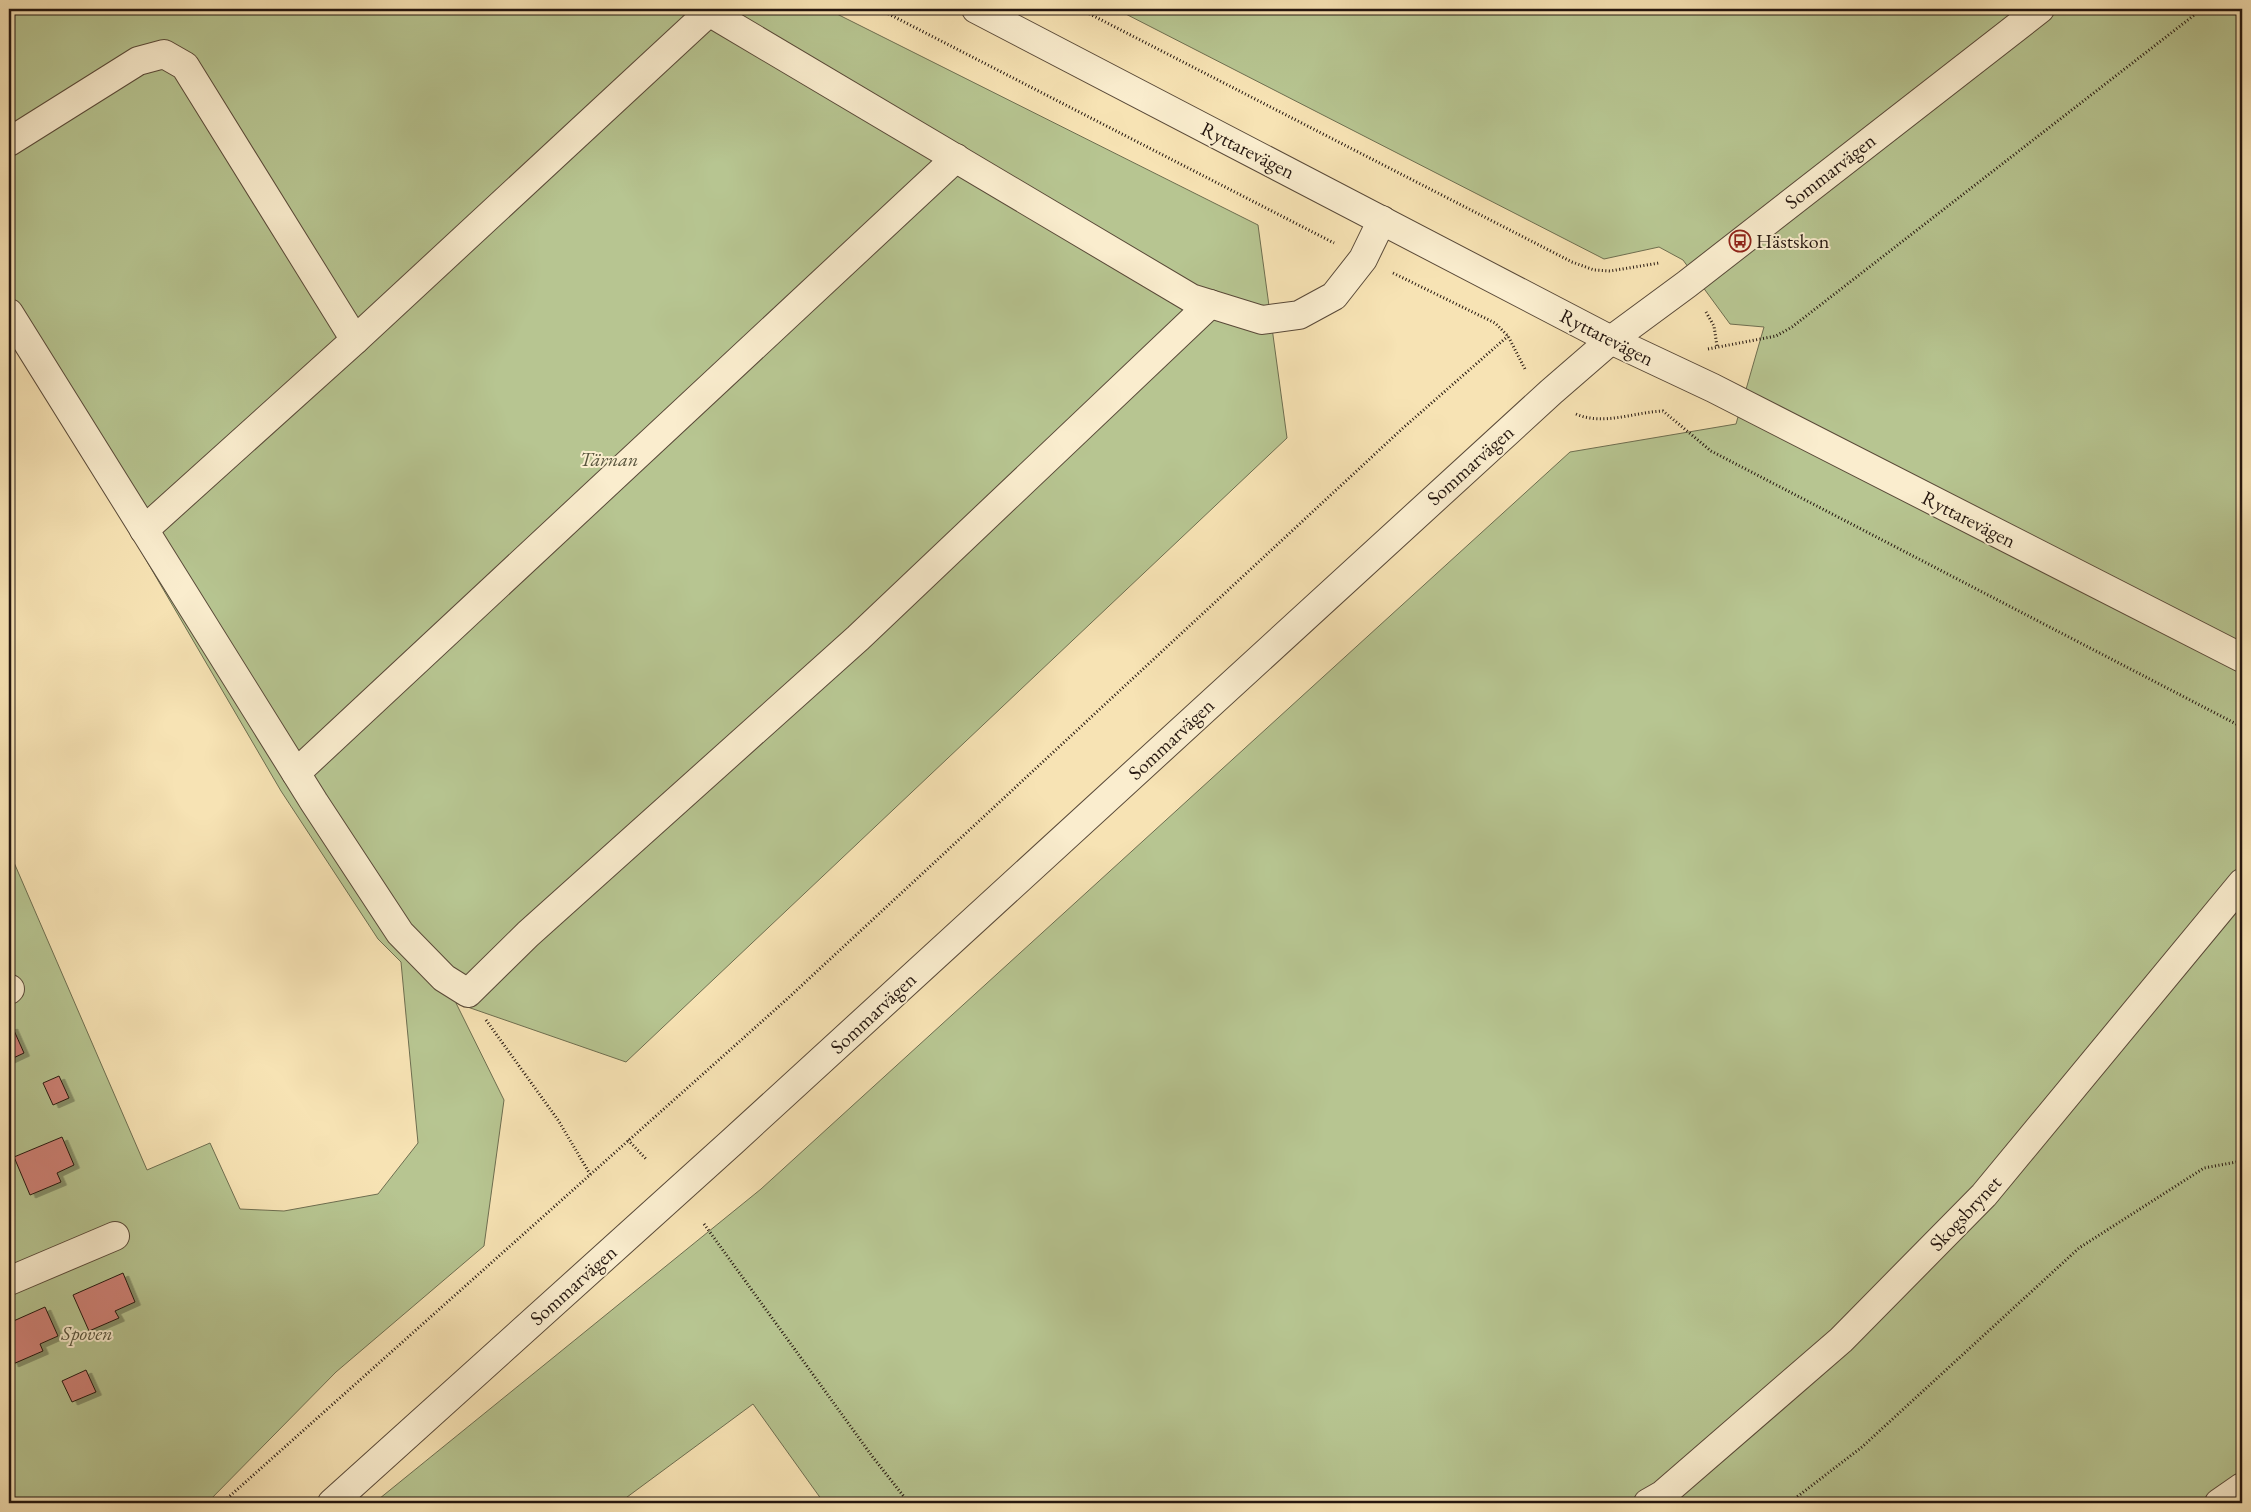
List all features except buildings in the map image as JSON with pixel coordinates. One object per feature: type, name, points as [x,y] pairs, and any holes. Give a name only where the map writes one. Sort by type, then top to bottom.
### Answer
[{"type":"street","name":"Ryttarevägen","points":[[976,9],[1612,340],[1713,388],[2242,658]]},
{"type":"street","name":"Sommarvägen","points":[[332,1503],[739,1136],[1551,392],[1612,340],[1687,284],[2040,9]]},
{"type":"street","points":[[144,530],[355,340],[707,10],[1191,298],[1210,304],[1262,320],[1299,315],[1334,296],[1364,259],[1382,220]]},
{"type":"street","points":[[9,142],[138,61],[164,54],[185,66],[355,340]]},
{"type":"street","points":[[296,774],[956,158]]},
{"type":"street","points":[[9,313],[296,774],[400,933],[444,978],[468,993],[528,934],[858,638],[1210,304]]},
{"type":"street","name":"Skogsbrynet","points":[[1648,1503],[1662,1495],[1841,1340],[1984,1195],[2242,883]]},
{"type":"street","points":[[9,1281],[114,1236]]},
{"type":"street","points":[[2219,1503],[2242,1487]]},
{"type":"path","points":[[222,1503],[793,993],[1396,434],[1508,336],[1495,323],[1364,259],[879,9]]},
{"type":"path","points":[[1080,9],[1572,262],[1594,270],[1610,271],[1655,262],[1670,264],[1687,284],[1714,326],[1717,346],[1776,336],[1792,327],[2202,9]]},
{"type":"path","points":[[1551,392],[1571,411],[1585,418],[1601,419],[1663,411],[1711,451],[2242,727]]},
{"type":"path","points":[[468,993],[558,1120],[590,1174]]},
{"type":"path","points":[[628,1140],[647,1160]]},
{"type":"path","points":[[1789,1503],[1862,1447],[2079,1248],[2204,1168],[2242,1161]]},
{"type":"path","points":[[704,1224],[872,1456],[909,1503]]},
{"type":"green space","name":"Tärnan","points":[[9,9],[827,9],[1258,225],[1287,438],[626,1062],[456,1003],[504,1100],[484,1246],[336,1372],[207,1503],[9,1503],[9,851],[147,1170],[210,1143],[240,1209],[284,1211],[378,1194],[418,1143],[401,962],[378,939],[281,791],[135,541],[9,339]]},
{"type":"green space","points":[[1116,9],[2242,9],[2242,1503],[824,1503],[753,1404],[619,1503],[374,1503],[761,1189],[1570,452],[1736,424],[1764,327],[1730,324],[1683,260],[1659,247],[1604,259]]},
{"type":"place","name":"Hästskon","points":[[1740,241]]},
{"type":"park label","name":"Spoven","points":[[87,1333]]}]
